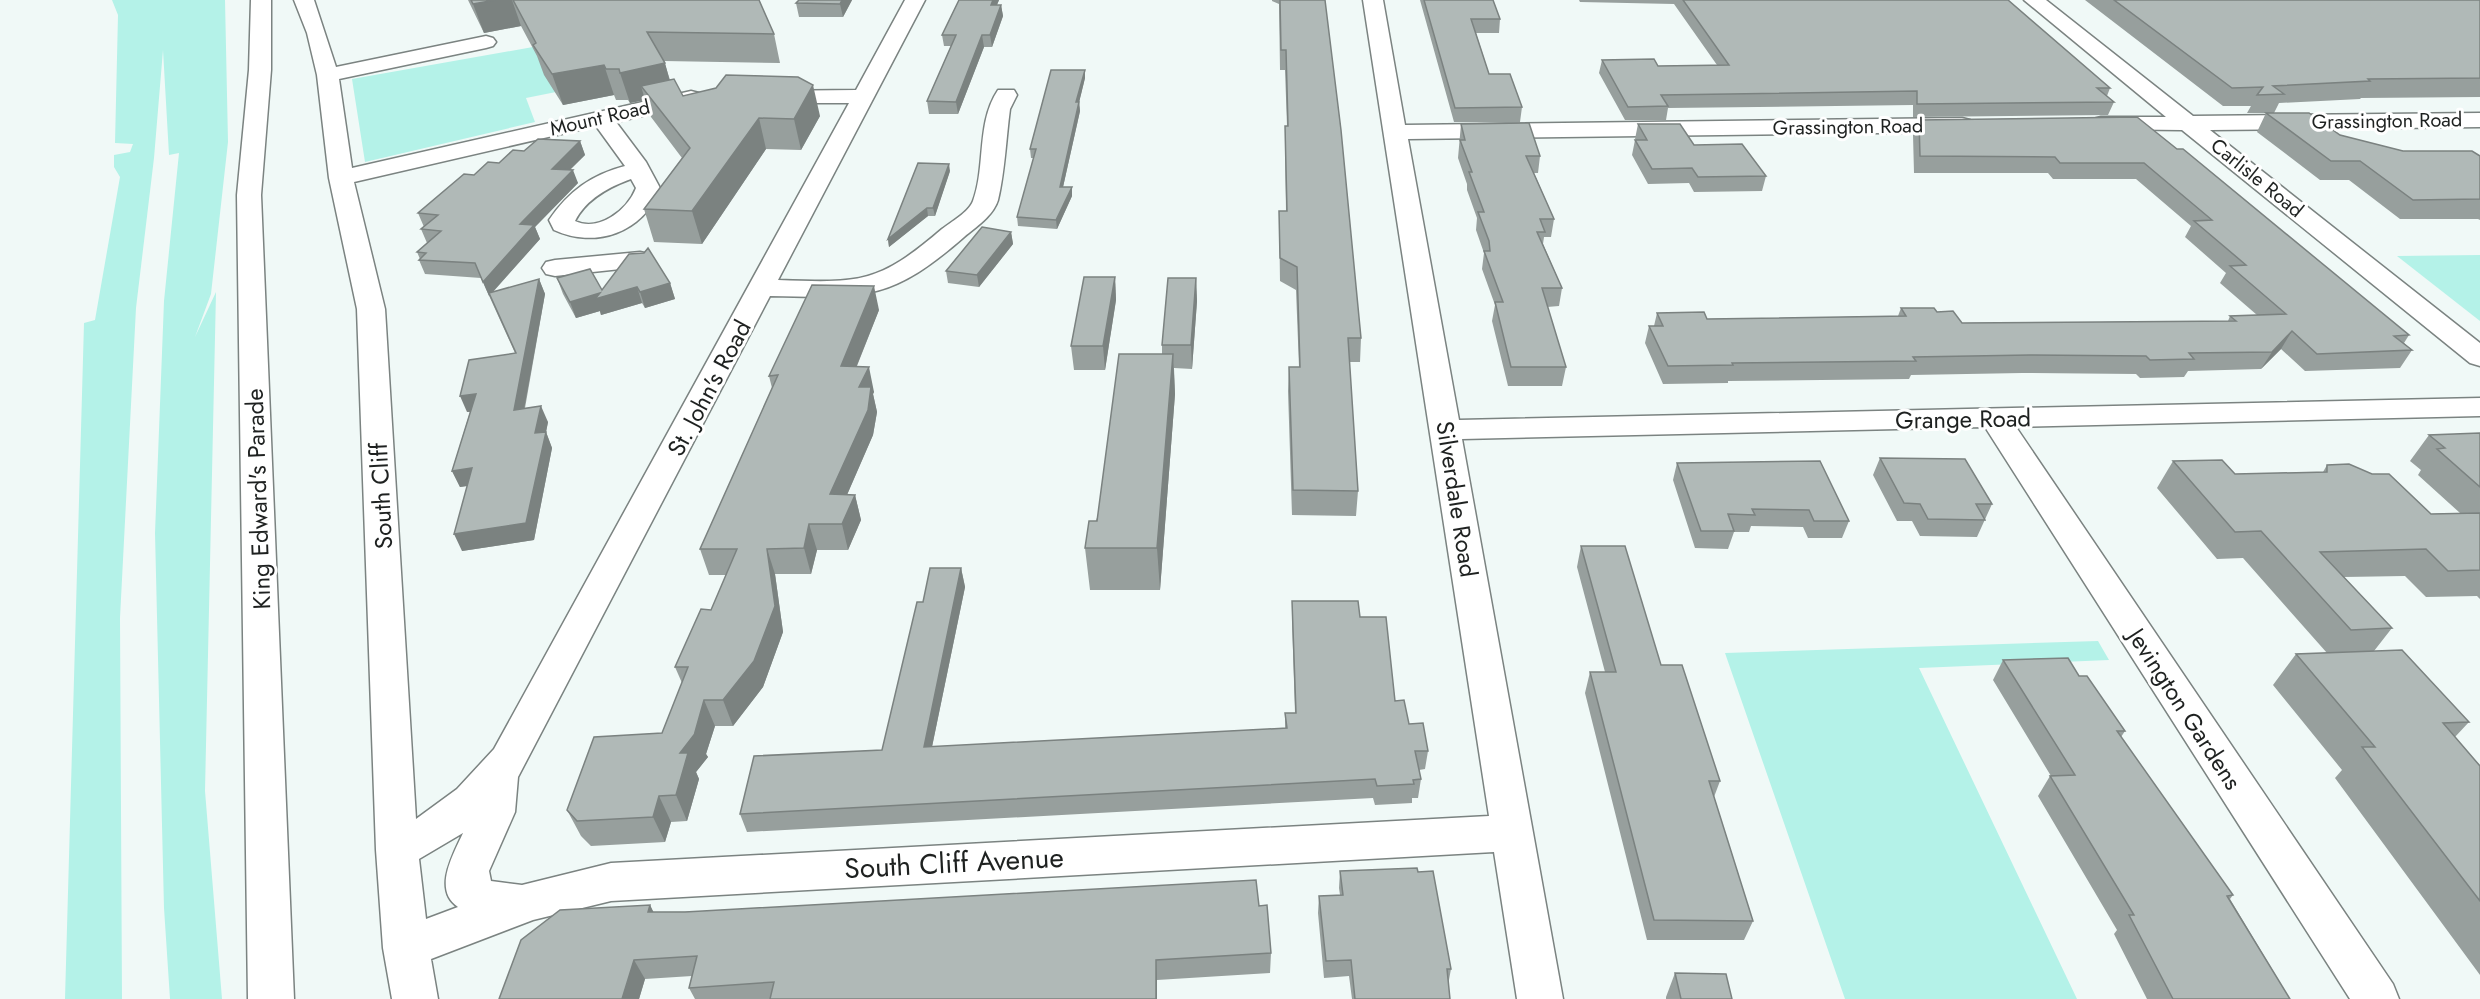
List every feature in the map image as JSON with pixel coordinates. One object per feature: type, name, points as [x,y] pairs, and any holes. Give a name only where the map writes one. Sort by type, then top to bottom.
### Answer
[{"type":"street","name":"King Edward's Parade","points":[[261,0],[260,70],[249,195],[271,999]]},
{"type":"street","name":"South Cliff","points":[[304,0],[317,33],[328,75],[341,178],[371,309],[397,850],[406,948],[415,999]]},
{"type":"street","name":"St. John's Road","points":[[397,850],[430,835],[458,814],[498,773],[524,732],[915,0]]},
{"type":"street","name":"Silverdale Road","points":[[1374,0],[1540,999]]},
{"type":"street","name":"Carlisle Road","points":[[2034,0],[2480,357]]},
{"type":"street","points":[[328,75],[486,42]]},
{"type":"street","name":"Mount Road","points":[[341,178],[707,94]]},
{"type":"street","points":[[752,95],[863,97]]},
{"type":"street","points":[[762,288],[847,290],[892,279],[908,270],[979,210],[985,202],[999,109],[1006,95]]},
{"type":"street","points":[[601,118],[639,170],[648,188],[646,194],[625,219],[602,232],[571,229],[563,225],[562,220],[599,181],[639,170]]},
{"type":"street","name":"Grassington Road","points":[[2074,124],[2480,120]]},
{"type":"street","name":"Grassington Road","points":[[1395,132],[1978,125]]},
{"type":"street","points":[[597,264],[602,232]]},
{"type":"street","points":[[555,268],[640,260]]},
{"type":"street","name":"Grange Road","points":[[1445,430],[2480,407]]},
{"type":"street","name":"Jevington Gardens","points":[[1995,419],[2376,999]]},
{"type":"street","name":"St. John's Road","points":[[498,773],[494,812],[466,871],[470,891],[484,899],[521,904]]},
{"type":"street","name":"South Cliff Avenue","points":[[406,948],[521,904],[573,888],[611,882],[1512,833]]},
{"type":"green space","points":[[112,0],[225,0],[228,142],[211,294],[195,337],[216,292],[205,791],[222,999],[170,999],[164,908],[155,533],[164,301],[179,153],[169,155],[163,50],[154,158],[136,308],[120,618],[122,999],[65,999],[84,323],[95,320],[120,177],[114,167],[114,155],[130,152],[133,144],[115,143],[118,15]]},
{"type":"green space","points":[[544,45],[561,91],[526,98],[535,122],[365,162],[352,79]]},
{"type":"green space","points":[[2480,255],[2480,321],[2397,256]]},
{"type":"green space","points":[[2098,641],[2109,660],[1919,668],[2077,999],[1845,999],[1725,653]]},
{"type":"building","points":[[471,0],[495,0],[473,4]]},
{"type":"building","points":[[513,0],[759,0],[774,34],[647,32],[665,63],[620,73],[619,69],[606,69],[604,65],[552,74],[533,45],[536,43]]},
{"type":"building","points":[[799,0],[842,0],[840,4],[796,3]]},
{"type":"building","points":[[959,0],[993,0],[991,5],[1001,5],[990,35],[982,35],[956,102],[927,101],[956,35],[942,35]]},
{"type":"building","points":[[1280,0],[1325,0],[1341,130],[1361,338],[1348,338],[1358,491],[1293,490],[1289,367],[1300,367],[1297,267],[1280,258],[1279,211],[1287,211],[1285,126],[1288,126],[1286,50],[1281,50]]},
{"type":"building","points":[[1424,0],[1493,0],[1500,19],[1471,19],[1489,74],[1510,74],[1522,107],[1455,108]]},
{"type":"building","points":[[1683,0],[2008,0],[2110,88],[2097,88],[2114,102],[1917,104],[1917,91],[1661,95],[1668,106],[1628,107],[1602,60],[1654,59],[1658,66],[1729,65]]},
{"type":"building","points":[[2114,0],[2480,0],[2480,78],[2368,79],[2370,81],[2273,86],[2284,94],[2257,95],[2263,87],[2232,88]]},
{"type":"building","points":[[1051,70],[1085,70],[1076,102],[1079,102],[1060,187],[1072,187],[1056,220],[1017,217],[1036,149],[1030,149]]},
{"type":"building","points":[[726,75],[798,77],[813,85],[794,119],[759,118],[692,211],[644,209],[690,148],[641,86],[674,79],[683,96],[716,88]]},
{"type":"building","points":[[2266,113],[2309,113],[2340,135],[2403,151],[2472,151],[2480,156],[2480,199],[2413,200],[2360,161],[2331,161]]},
{"type":"building","points":[[2137,117],[2177,149],[2183,149],[2409,335],[2394,336],[2412,350],[2317,354],[2292,331],[2272,352],[2189,353],[2194,359],[2150,360],[2146,356],[2030,355],[1913,357],[1916,361],[1668,366],[1649,326],[1663,326],[1657,313],[1704,312],[1707,319],[1906,316],[1901,308],[1934,308],[1937,312],[1953,311],[1962,323],[2236,321],[2230,316],[2286,314],[2230,266],[2246,265],[2194,221],[2212,220],[2144,163],[2060,163],[2055,157],[1920,156],[1919,120]]},
{"type":"building","points":[[1529,123],[1540,156],[1526,156],[1554,219],[1540,219],[1545,232],[1537,232],[1562,288],[1542,288],[1566,367],[1511,367],[1495,302],[1503,302],[1484,251],[1490,251],[1489,241],[1478,212],[1484,212],[1460,140],[1465,140],[1461,124]]},
{"type":"building","points":[[1638,124],[1680,124],[1694,145],[1742,144],[1766,176],[1698,177],[1692,168],[1652,169],[1635,140],[1647,140]]},
{"type":"building","points":[[538,139],[580,141],[552,169],[573,170],[520,224],[534,225],[483,282],[475,263],[419,260],[426,253],[417,252],[441,231],[421,229],[438,215],[418,213],[464,174],[474,175],[488,162],[499,163],[513,150],[524,151]]},
{"type":"building","points":[[918,163],[949,164],[933,208],[927,208],[888,239]]},
{"type":"building","points":[[982,227],[1011,232],[977,275],[946,271]]},
{"type":"building","points":[[648,248],[670,283],[640,292],[637,287],[595,299],[600,293],[570,302],[557,278],[590,269],[602,290],[629,254],[644,253]]},
{"type":"building","points":[[1084,277],[1115,277],[1103,346],[1071,346]]},
{"type":"building","points":[[1168,278],[1196,278],[1191,345],[1162,345]]},
{"type":"building","points":[[539,279],[514,410],[541,406],[535,433],[546,432],[526,523],[454,534],[472,468],[452,471],[476,394],[460,396],[469,360],[516,353],[489,293]]},
{"type":"building","points":[[812,285],[874,286],[841,366],[869,367],[859,387],[871,387],[868,410],[830,494],[855,495],[842,524],[809,524],[804,548],[767,549],[775,606],[754,661],[723,700],[704,700],[695,732],[697,731],[680,753],[688,753],[676,795],[659,796],[653,817],[577,821],[567,810],[594,737],[662,733],[688,667],[675,667],[701,609],[711,610],[737,549],[700,549],[778,375],[769,376]]},
{"type":"building","points":[[1119,354],[1173,354],[1157,548],[1085,548],[1089,521],[1097,521]]},
{"type":"building","points":[[2480,433],[2480,487],[2437,449],[2445,448],[2429,435]]},
{"type":"building","points":[[1880,458],[1965,459],[1992,504],[1976,504],[1985,520],[1928,519],[1920,504],[1904,503]]},
{"type":"building","points":[[2222,460],[2235,474],[2327,472],[2327,465],[2349,464],[2372,474],[2389,474],[2431,514],[2480,513],[2480,570],[2448,571],[2426,549],[2320,552],[2392,628],[2351,630],[2261,531],[2235,532],[2173,461]]},
{"type":"building","points":[[1820,461],[1849,521],[1814,521],[1809,510],[1752,509],[1755,515],[1728,514],[1734,531],[1701,531],[1677,463]]},
{"type":"building","points":[[1581,546],[1625,546],[1661,665],[1682,665],[1720,781],[1709,781],[1753,921],[1654,920],[1590,672],[1616,672]]},
{"type":"building","points":[[930,568],[961,568],[924,747],[1287,728],[1285,713],[1296,713],[1292,601],[1358,601],[1360,617],[1386,617],[1395,701],[1404,700],[1409,724],[1423,723],[1428,751],[1415,751],[1421,779],[1413,780],[1414,784],[1377,786],[1375,779],[740,814],[754,756],[882,750],[917,602],[923,602]]},
{"type":"building","points":[[2402,650],[2469,722],[2443,723],[2480,766],[2480,901],[2362,747],[2375,747],[2296,654]]},
{"type":"building","points":[[2068,658],[2079,676],[2087,676],[2125,731],[2117,731],[2233,895],[2227,896],[2290,999],[2173,999],[2129,915],[2134,915],[2050,776],[2075,775],[2003,660]]},
{"type":"building","points":[[1417,868],[1418,872],[1433,871],[1451,969],[1447,969],[1450,999],[1355,999],[1351,960],[1326,961],[1319,896],[1343,895],[1340,871]]},
{"type":"building","points":[[1256,880],[1259,906],[1267,905],[1271,953],[1156,960],[1156,999],[770,999],[774,982],[689,988],[697,956],[634,960],[622,999],[499,999],[521,940],[560,910],[650,905],[648,912],[685,912]]},
{"type":"building","points":[[1675,973],[1726,974],[1732,999],[1681,999]]}]
